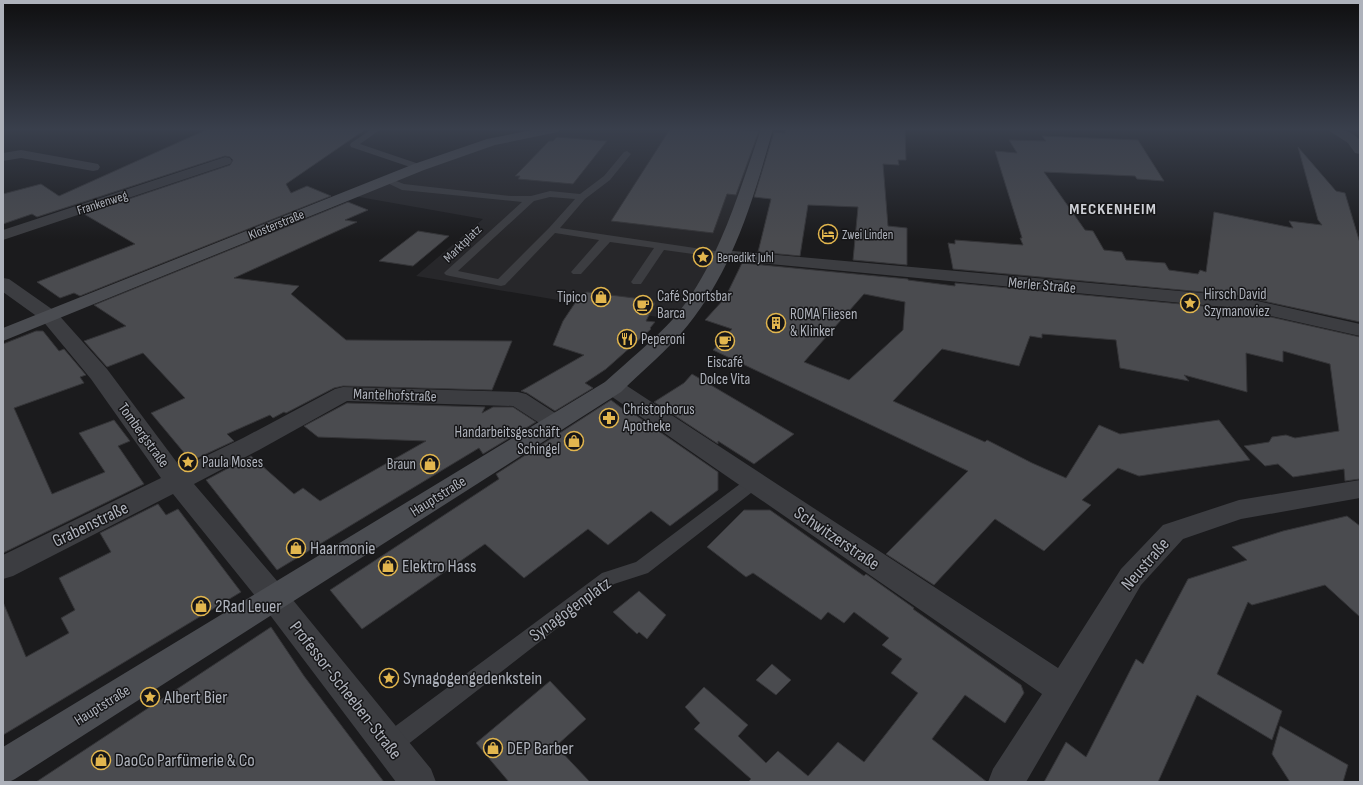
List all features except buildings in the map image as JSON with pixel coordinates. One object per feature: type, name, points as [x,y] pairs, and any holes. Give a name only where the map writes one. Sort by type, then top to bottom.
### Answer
[{"type":"main road","name":"Klosterstraße","points":[[3,335],[423,166]]},
{"type":"main road","name":"Hauptstraße","points":[[3,767],[613,387],[681,321],[705,288],[722,255],[757,166]]},
{"type":"street","points":[[85,166],[93,167]]},
{"type":"street","name":"Frankenweg","points":[[3,235],[211,166]]},
{"type":"street","name":"Merler Straße","points":[[722,255],[938,276],[1235,302],[1360,330]]},
{"type":"street","name":"Tombergstraße","points":[[3,283],[49,316],[99,374],[177,481],[274,598]]},
{"type":"street","name":"Schwitzerstraße","points":[[613,387],[1062,689]]},
{"type":"street","name":"Mantelhofstraße","points":[[177,481],[251,444],[342,394],[518,399],[554,423]]},
{"type":"street","name":"Grabenstraße","points":[[3,568],[177,481]]},
{"type":"street","name":"Neustraße","points":[[1006,782],[1131,577],[1174,532],[1239,510],[1360,489]]},
{"type":"street","name":"Professor-Scheeben-Straße","points":[[274,598],[390,744],[418,782]]},
{"type":"lane","points":[[415,166],[419,167]]},
{"type":"lane","name":"Marktplatz","points":[[531,198],[450,273],[501,283],[582,197],[607,178],[617,166]]},
{"type":"lane","points":[[386,180],[402,187],[495,197],[531,198],[550,194],[582,197]]},
{"type":"lane","points":[[552,230],[722,255]]},
{"type":"lane","points":[[576,272],[607,238]]},
{"type":"lane","points":[[636,282],[661,246]]},
{"type":"lane","name":"Synagogenplatz","points":[[390,744],[608,578],[642,568],[754,482]]},
{"type":"shaded area","points":[[434,166],[757,166],[755,172],[681,321],[416,276],[483,219],[348,195]]},
{"type":"place","name":"Zwei Linden","points":[[828,234]]},
{"type":"place","name":"Benedikt Juhl","points":[[703,257]]},
{"type":"place","name":"Tipico","points":[[601,297]]},
{"type":"place","name":"Hirsch David Szymanoviez","points":[[1190,303]]},
{"type":"place","name":"Café Sportsbar Barca","points":[[643,305]]},
{"type":"place","name":"ROMA Fliesen & Klinker","points":[[776,323]]},
{"type":"place","name":"Peperoni","points":[[627,339]]},
{"type":"place","name":"Eiscafé Dolce Vita","points":[[725,341]]},
{"type":"place","name":"Christophorus Apotheke","points":[[609,418]]},
{"type":"place","name":"Handarbeitsgeschäft Schingel","points":[[574,441]]},
{"type":"place","name":"Paula Moses","points":[[188,462]]},
{"type":"place","name":"Braun","points":[[430,464]]},
{"type":"place","name":"Haarmonie","points":[[296,548]]},
{"type":"place","name":"Elektro Hass","points":[[388,566]]},
{"type":"place","name":"2Rad Leuer","points":[[201,606]]},
{"type":"place","name":"Synagogengedenkstein","points":[[389,678]]},
{"type":"place","name":"Albert Bier","points":[[150,697]]},
{"type":"place","name":"DEP Barber","points":[[493,748]]},
{"type":"place","name":"DaoCo Parfümerie & Co","points":[[101,760]]},
{"type":"district","name":"MECKENHEIM","points":[[1113,208]]}]
